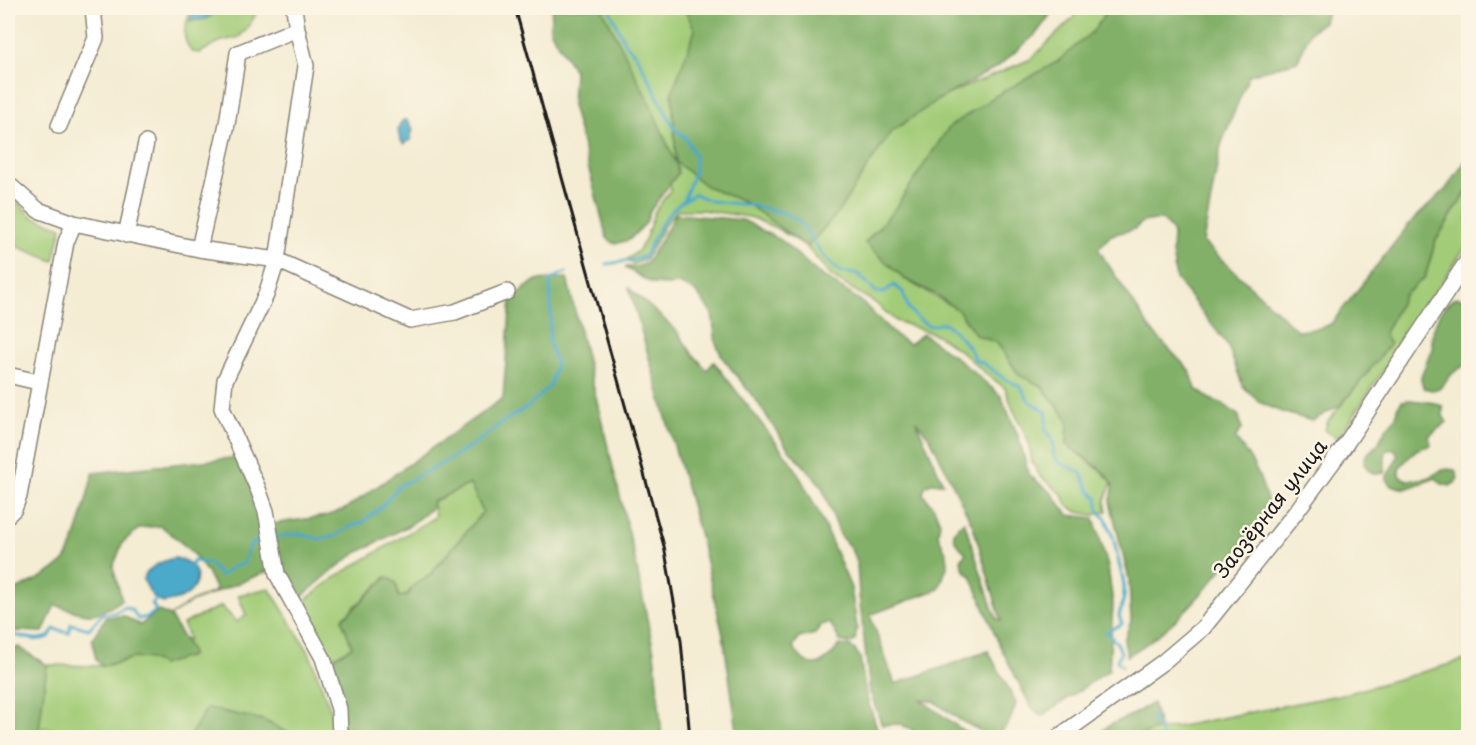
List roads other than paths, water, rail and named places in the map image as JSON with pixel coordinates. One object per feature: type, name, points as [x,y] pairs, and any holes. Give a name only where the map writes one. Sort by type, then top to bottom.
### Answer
[{"type":"street","points":[[59,126],[96,38],[93,8]]},
{"type":"street","points":[[294,8],[306,66],[277,260],[266,295],[225,380],[222,408],[258,489],[268,524],[277,574],[323,658],[339,709],[340,738]]},
{"type":"street","points":[[199,249],[227,124],[238,53],[297,29]]},
{"type":"street","points":[[126,235],[146,143]]},
{"type":"street","points":[[8,184],[38,210],[74,223],[199,249],[277,260],[410,320],[455,312],[507,292]]},
{"type":"street","points":[[8,515],[14,509],[19,496],[38,382],[66,242],[74,223]]},
{"type":"street","name":"Заозёрная улица","points":[[1057,738],[1163,662],[1203,628],[1302,504],[1343,448],[1468,260]]},
{"type":"street","points":[[8,375],[38,382]]},
{"type":"water","points":[[195,8],[207,8],[213,14],[206,19],[190,21]]},
{"type":"water","points":[[403,120],[407,120],[413,129],[410,140],[404,144],[398,132]]},
{"type":"water","points":[[174,558],[190,564],[194,569],[196,581],[194,587],[182,598],[163,603],[152,596],[143,579],[156,565]]},
{"type":"waterway","points":[[609,8],[625,43],[637,56],[674,128],[686,138],[695,156],[694,173],[684,199]]},
{"type":"waterway","points":[[607,264],[645,256],[664,220],[677,206],[695,194],[711,201],[749,205],[785,213],[801,223],[825,258],[841,272],[858,274],[876,292],[884,293],[894,285],[903,292],[906,304],[919,319],[929,326],[945,323],[962,340],[975,360],[1021,387],[1029,401],[1047,412],[1045,430],[1051,436],[1054,446],[1053,454],[1058,462],[1080,472],[1090,491],[1097,498],[1099,511],[1106,519],[1113,537],[1124,584],[1124,597],[1119,616],[1122,624],[1106,632],[1117,643],[1121,652],[1117,661],[1122,666]]},
{"type":"waterway","points":[[274,537],[299,534],[319,539],[336,536],[363,522],[381,507],[399,486],[445,462],[528,407],[550,386],[556,364],[549,341],[550,280],[566,272]]},
{"type":"waterway","points":[[190,568],[194,561],[208,563],[221,576],[231,568],[243,564],[251,544],[265,540]]},
{"type":"waterway","points":[[8,635],[43,639],[49,637],[54,629],[69,633],[71,624],[89,629],[102,614],[114,613],[125,607],[132,610],[138,619],[148,617],[156,611],[152,603],[158,598]]},
{"type":"waterway","points":[[1152,714],[1153,723],[1158,726],[1163,738]]},
{"type":"railway","points":[[515,8],[664,546],[681,641],[690,738]]}]
